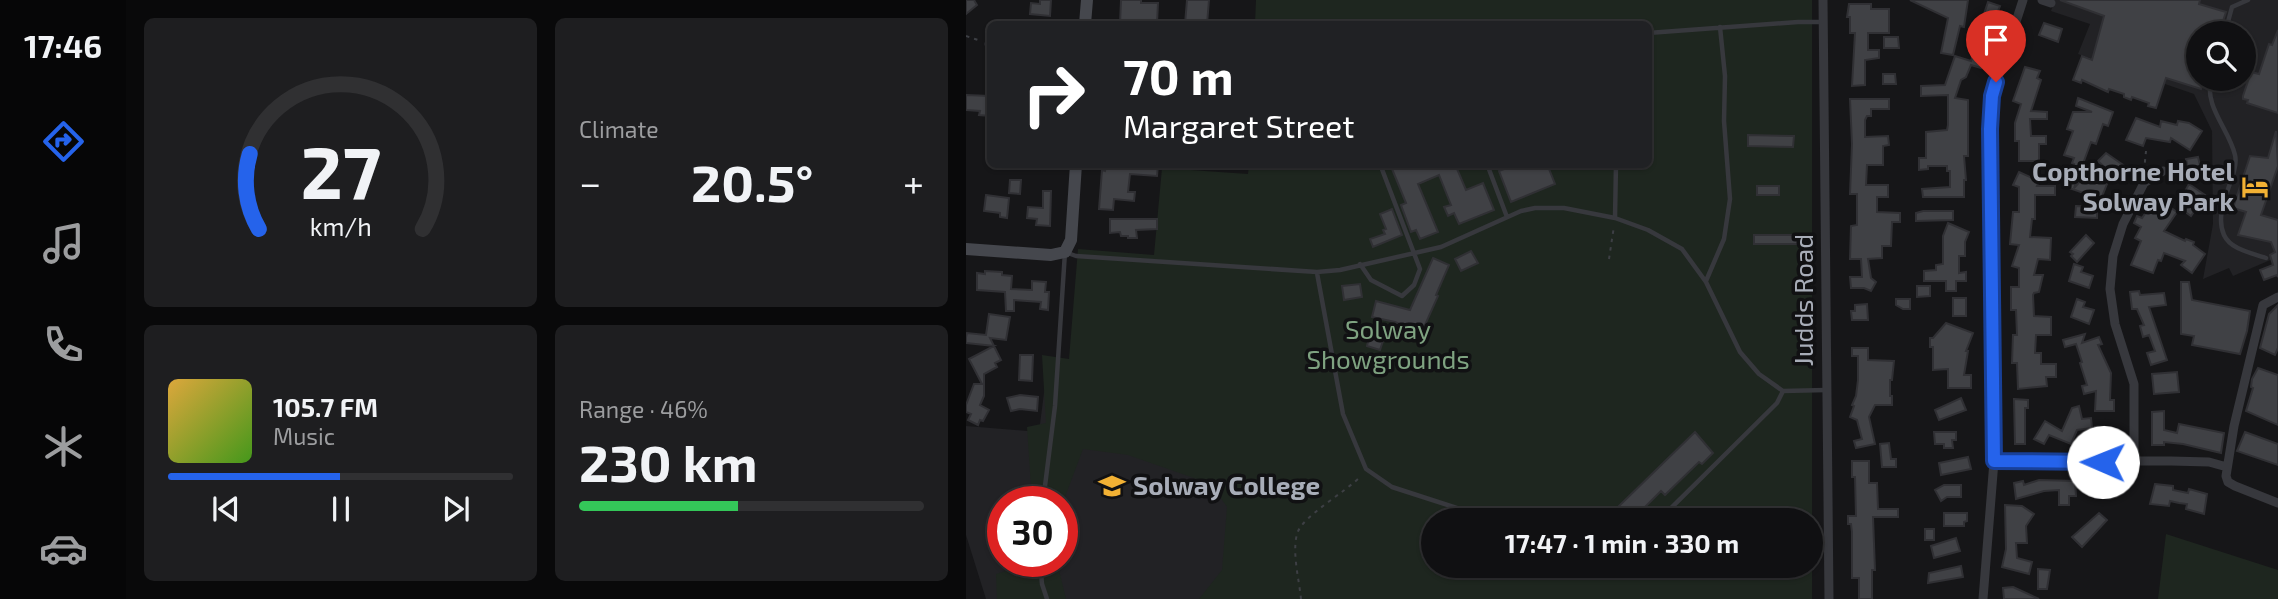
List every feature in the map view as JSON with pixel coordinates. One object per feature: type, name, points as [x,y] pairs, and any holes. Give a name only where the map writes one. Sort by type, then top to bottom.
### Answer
[{"type":"street","points":[[1085,21],[1087,0]]},
{"type":"street","name":"Judds Road","points":[[1823,0],[1829,599]]},
{"type":"street","points":[[1983,599],[1994,461],[1990,129],[1992,96],[2023,0]]},
{"type":"street","points":[[966,249],[1051,256],[1065,252],[1071,240],[1076,168]]},
{"type":"street","points":[[2134,460],[2134,384],[2115,324],[2110,289],[2113,256],[2123,224],[2144,183],[2163,171]]},
{"type":"street","points":[[2278,297],[2263,305],[2247,366],[2227,467],[2228,482],[2278,503]]},
{"type":"street","points":[[1994,461],[2134,460],[2209,463],[2227,467]]},
{"type":"lane","points":[[2228,21],[2232,7],[2248,0]]},
{"type":"lane","points":[[1652,33],[1823,22]]},
{"type":"lane","points":[[1706,282],[1724,239],[1730,199],[1724,121],[1725,67],[1720,27]]},
{"type":"lane","points":[[2208,91],[2236,157],[2221,213],[2223,233],[2239,249],[2266,258]]},
{"type":"lane","points":[[1360,264],[1370,280],[1402,296],[1415,285],[1420,269],[1382,168]]},
{"type":"lane","points":[[1489,168],[1507,217]]},
{"type":"lane","points":[[1615,218],[1616,168]]},
{"type":"lane","points":[[1045,486],[1055,406],[1065,252],[1076,256],[1317,272],[1339,270],[1441,247],[1521,211],[1548,207],[1615,218],[1667,239],[1682,249],[1706,282],[1740,352],[1759,374],[1783,391],[1826,390]]},
{"type":"lane","points":[[1317,272],[1343,414],[1366,469],[1392,487],[1457,508]]},
{"type":"lane","points":[[1671,508],[1777,403],[1783,391]]},
{"type":"lane","points":[[1041,577],[1047,599]]},
{"type":"path","points":[[966,36],[987,43]]},
{"type":"path","points":[[2144,183],[2146,151]]},
{"type":"path","points":[[1609,259],[1615,218]]},
{"type":"path","points":[[1301,599],[1296,544],[1300,527],[1349,488],[1366,469]]},
{"type":"shaded area","points":[[2055,0],[2278,0],[2278,263],[2275,258],[2233,276],[2229,268],[2203,279],[2213,224],[2212,131],[2194,94],[2078,54],[2090,24],[2051,11]]},
{"type":"shaded area","name":"Solway College","points":[[1045,385],[1255,469],[1279,599],[986,599],[966,535],[966,426],[1039,432]]},
{"type":"green space","name":"Solway Showgrounds","points":[[1256,0],[1812,0],[1812,508],[1421,508],[1421,578],[1812,578],[1812,599],[1199,599],[1222,570],[1227,507],[1211,484],[1128,455],[1083,449],[1069,486],[1031,486],[1027,427],[1046,423],[1042,355],[1069,359],[1078,249],[1154,255],[1162,168],[1248,174],[1249,168],[1652,168],[1652,21],[1255,21]]},
{"type":"green space","points":[[2166,534],[2278,570],[2278,599],[2158,599]]},
{"type":"green space","points":[[996,577],[1061,577],[1066,599],[997,599]]},
{"type":"building","points":[[966,0],[974,0],[977,5],[966,14]]},
{"type":"building","points":[[1040,0],[1051,0],[1050,16],[1030,14],[1031,3],[1040,4]]},
{"type":"building","points":[[1121,0],[1158,3],[1157,21],[1120,21]]},
{"type":"building","points":[[1187,0],[1209,0],[1207,21],[1185,21]]},
{"type":"building","points":[[1910,0],[1968,0],[1964,27],[1960,26],[1953,55],[1941,53],[1948,18]]},
{"type":"building","points":[[2060,0],[2200,0],[2199,4],[2226,12],[2223,21],[2186,21],[2186,84],[2166,78],[2156,108],[2132,97],[2131,100],[2124,97],[2124,94],[2109,89],[2108,92],[2082,80],[2081,83],[2073,80],[2082,56],[2092,60],[2104,16]]},
{"type":"building","points":[[1988,2],[2000,6],[1992,27],[1981,23]]},
{"type":"building","points":[[1849,4],[1871,4],[1871,9],[1889,9],[1889,33],[1868,33],[1868,50],[1879,50],[1879,58],[1865,60],[1865,85],[1852,86],[1855,33],[1850,33],[1850,17],[1847,17]]},
{"type":"building","points":[[2044,23],[2062,29],[2058,42],[2039,35]]},
{"type":"building","name":"Copthorne Hotel Solway Park","points":[[2278,30],[2278,113],[2247,103],[2248,100],[2243,99],[2245,91],[2256,91],[2256,73],[2259,74],[2269,44],[2272,45]]},
{"type":"building","points":[[1884,37],[1898,37],[1899,48],[1884,48]]},
{"type":"building","points":[[1976,46],[1987,50],[1981,68],[1971,65],[1966,77],[1961,80],[1955,98],[1968,100],[1968,156],[1964,156],[1964,197],[1923,197],[1922,189],[1950,187],[1950,171],[1947,171],[1947,166],[1928,166],[1928,169],[1919,170],[1919,158],[1926,158],[1926,132],[1947,130],[1948,125],[1948,95],[1921,96],[1921,86],[1945,85],[1955,56],[1971,61]]},
{"type":"building","points":[[2025,67],[2040,71],[2037,78],[2041,80],[2031,111],[2047,112],[2047,119],[2030,119],[2031,136],[2046,136],[2046,144],[2039,144],[2039,161],[2019,161],[2019,141],[2015,141],[2015,123],[2021,104],[2013,101]]},
{"type":"building","points":[[1883,74],[1895,74],[1896,84],[1883,84]]},
{"type":"building","points":[[966,95],[987,96],[987,116],[979,115],[980,111],[966,110]]},
{"type":"building","points":[[2078,98],[2113,112],[2108,126],[2103,124],[2096,144],[2091,142],[2074,188],[2084,177],[2107,184],[2101,199],[2066,187],[2074,164],[2074,158],[2064,155],[2073,131],[2067,129],[2073,112],[2092,112],[2076,106]]},
{"type":"building","points":[[1850,99],[1889,99],[1889,109],[1871,109],[1871,116],[1867,116],[1865,120],[1865,137],[1888,136],[1889,145],[1883,146],[1883,165],[1867,165],[1866,185],[1888,185],[1888,197],[1877,197],[1877,212],[1900,213],[1900,222],[1892,222],[1891,246],[1882,246],[1882,258],[1868,259],[1871,278],[1876,282],[1871,291],[1851,288],[1850,277],[1862,277],[1861,259],[1850,259],[1851,226],[1857,225],[1857,194],[1850,194]]},
{"type":"building","points":[[2136,118],[2160,127],[2161,121],[2177,125],[2178,121],[2189,123],[2202,131],[2190,150],[2171,138],[2170,142],[2146,138],[2143,146],[2126,140]]},
{"type":"building","name":"Copthorne Hotel Solway Park","points":[[2276,131],[2278,166],[2261,215],[2278,220],[2278,277],[2277,275],[2264,280],[2260,270],[2273,265],[2270,255],[2275,252],[2271,242],[2238,235],[2246,212],[2233,208],[2250,156],[2268,158]]},
{"type":"building","points":[[1748,135],[1794,136],[1793,147],[1748,146]]},
{"type":"building","points":[[2106,153],[2126,167],[2116,179],[2098,161]]},
{"type":"building","points":[[2198,157],[2202,174],[2190,177],[2186,159]]},
{"type":"building","points":[[1105,168],[1158,168],[1157,176],[1130,174],[1128,192],[1135,192],[1134,201],[1114,199],[1113,210],[1099,209],[1102,170],[1105,171]]},
{"type":"building","points":[[1392,168],[1457,168],[1466,190],[1483,183],[1494,210],[1459,224],[1454,213],[1448,216],[1444,207],[1451,205],[1439,175],[1418,184],[1438,232],[1420,239],[1416,230],[1411,232],[1401,205],[1406,203]]},
{"type":"building","points":[[1507,168],[1549,168],[1555,184],[1511,202],[1499,171]]},
{"type":"building","points":[[2019,172],[2039,181],[2037,186],[2055,186],[2055,195],[2035,195],[2035,219],[2032,219],[2030,237],[2051,238],[2050,260],[2038,259],[2034,275],[2043,275],[2039,292],[2033,295],[2034,316],[2051,317],[2051,335],[2036,335],[2035,353],[2041,353],[2041,364],[2056,364],[2056,377],[2046,377],[2047,386],[2018,389],[2017,363],[2012,363],[2013,335],[2017,335],[2016,310],[2011,310],[2011,287],[2019,287],[2019,268],[2012,266],[2019,245],[2010,244],[2013,212],[2019,212],[2019,187],[2013,185]]},
{"type":"building","points":[[1010,180],[1021,180],[1020,194],[1009,193]]},
{"type":"building","points":[[2189,184],[2205,195],[2191,216],[2177,206]]},
{"type":"building","points":[[1757,186],[1779,186],[1779,195],[1757,195]]},
{"type":"building","points":[[1043,191],[1051,191],[1050,226],[1036,225],[1037,219],[1027,218],[1028,207],[1043,208]]},
{"type":"building","points":[[986,195],[1009,198],[1007,218],[1000,217],[1000,213],[984,211]]},
{"type":"building","points":[[2153,202],[2162,209],[2165,204],[2177,212],[2164,231],[2185,241],[2194,242],[2193,245],[2205,254],[2192,273],[2181,265],[2185,261],[2164,253],[2153,273],[2131,265],[2141,241],[2135,238],[2141,227],[2134,223],[2137,216],[2142,218]]},
{"type":"building","points":[[2076,206],[2097,207],[2097,218],[2075,217]]},
{"type":"building","points":[[1392,209],[1402,235],[1373,247],[1370,239],[1385,234],[1383,230],[1386,229],[1380,214]]},
{"type":"building","points":[[1953,211],[1953,220],[1916,221],[1916,213]]},
{"type":"building","points":[[1110,219],[1157,219],[1157,229],[1136,230],[1137,238],[1128,238],[1121,236],[1120,232],[1110,233]]},
{"type":"building","points":[[1948,223],[1969,232],[1965,242],[1965,256],[1959,256],[1959,273],[1966,272],[1966,281],[1956,281],[1956,291],[1946,291],[1946,281],[1924,281],[1924,271],[1936,270],[1936,265],[1943,264],[1943,236]]},
{"type":"building","points":[[1754,235],[1803,235],[1803,244],[1754,244]]},
{"type":"building","points":[[2086,235],[2094,243],[2077,262],[2070,252]]},
{"type":"building","points":[[1471,251],[1478,263],[1461,271],[1455,259]]},
{"type":"building","points":[[1433,258],[1449,265],[1421,334],[1395,322],[1372,317],[1376,301],[1410,310]]},
{"type":"building","points":[[2074,264],[2083,267],[2081,272],[2093,276],[2089,288],[2069,281]]},
{"type":"building","points":[[985,271],[1002,272],[1002,275],[1012,276],[1011,289],[1032,290],[1032,281],[1046,282],[1045,292],[1049,292],[1048,310],[1040,309],[1041,302],[1014,300],[1014,311],[1006,311],[1005,292],[977,290],[977,273],[985,274]]},
{"type":"building","points":[[2181,282],[2189,282],[2192,300],[2250,311],[2240,354],[2192,345],[2194,336],[2181,334]]},
{"type":"building","points":[[1360,284],[1362,297],[1344,300],[1342,286]]},
{"type":"building","points":[[1917,286],[1930,286],[1930,296],[1917,297]]},
{"type":"building","points":[[2139,291],[2140,295],[2164,293],[2166,305],[2149,307],[2167,360],[2151,365],[2147,353],[2155,351],[2149,335],[2143,337],[2140,326],[2144,325],[2137,309],[2132,309],[2130,292]]},
{"type":"building","points":[[1953,298],[1966,298],[1966,316],[1953,316]]},
{"type":"building","points":[[1896,299],[1910,299],[1910,309],[1896,305]]},
{"type":"building","points":[[2077,299],[2085,302],[2083,307],[2094,310],[2089,324],[2071,317]]},
{"type":"building","points":[[1867,304],[1868,320],[1852,320],[1851,311],[1855,311],[1855,305]]},
{"type":"building","points":[[2278,305],[2278,348],[2275,355],[2260,348],[2269,314]]},
{"type":"building","points":[[989,314],[1010,317],[1006,340],[990,338],[994,346],[966,343],[967,333],[986,335]]},
{"type":"building","points":[[1946,323],[1973,333],[1966,351],[1964,375],[1971,375],[1971,388],[1948,388],[1948,369],[1933,370],[1933,347],[1930,347],[1930,338]]},
{"type":"building","points":[[2085,334],[2082,343],[2099,337],[2102,344],[2098,345],[2111,373],[2110,400],[2114,400],[2114,411],[2095,411],[2096,391],[2084,394],[2082,386],[2087,385],[2076,344],[2065,347],[2063,340]]},
{"type":"building","points":[[1369,337],[1383,341],[1380,350],[1367,346]]},
{"type":"building","points":[[994,346],[1001,360],[995,363],[997,367],[984,374],[984,396],[980,405],[989,410],[978,425],[968,420],[971,414],[966,412],[966,405],[974,384],[982,384],[969,359]]},
{"type":"building","points":[[1852,348],[1868,348],[1868,360],[1894,361],[1890,380],[1892,405],[1875,405],[1869,417],[1875,444],[1856,448],[1854,441],[1862,439],[1857,420],[1850,417],[1858,380],[1858,356],[1852,356]]},
{"type":"building","points":[[1020,355],[1033,355],[1032,381],[1019,380]]},
{"type":"building","points":[[2258,368],[2278,375],[2278,425],[2246,411],[2253,388],[2252,379]]},
{"type":"building","points":[[2177,372],[2179,392],[2154,394],[2152,374]]},
{"type":"building","points":[[1020,395],[1038,397],[1037,411],[1011,411],[1007,398]]},
{"type":"building","points":[[1961,398],[1966,410],[1939,420],[1935,410]]},
{"type":"building","points":[[2014,399],[2028,400],[2028,408],[2025,408],[2025,444],[2015,444]]},
{"type":"building","points":[[2079,406],[2082,419],[2091,418],[2092,428],[2077,430],[2071,444],[2049,435],[2044,444],[2034,439],[2045,421],[2062,431],[2072,408]]},
{"type":"building","points":[[2164,411],[2164,430],[2177,433],[2179,424],[2224,433],[2221,453],[2183,444],[2164,442],[2164,445],[2152,445],[2152,412]]},
{"type":"building","points":[[2095,427],[2115,431],[2112,443],[2092,439]]},
{"type":"building","points":[[1695,432],[1713,453],[1702,464],[1699,462],[1665,495],[1661,491],[1644,508],[1619,506]]},
{"type":"building","points":[[1934,432],[1956,432],[1956,440],[1952,440],[1953,448],[1935,444]]},
{"type":"building","points":[[2245,432],[2278,444],[2278,465],[2237,451]]},
{"type":"building","points":[[1889,443],[1891,459],[1896,459],[1896,467],[1882,467],[1880,444]]},
{"type":"building","points":[[1968,457],[1971,469],[1941,475],[1939,463]]},
{"type":"building","points":[[1852,461],[1869,461],[1869,483],[1877,483],[1878,509],[1898,509],[1898,517],[1873,517],[1875,570],[1872,570],[1872,599],[1859,599],[1859,578],[1852,578],[1852,532],[1848,516],[1856,516]]},
{"type":"building","points":[[2039,480],[2075,481],[2076,496],[2069,496],[2069,505],[2059,505],[2059,490],[2016,499],[2014,483],[2023,481],[2024,485]]},
{"type":"building","points":[[2094,480],[2107,481],[2108,498],[2095,498]]},
{"type":"building","points":[[2155,484],[2173,486],[2173,490],[2188,493],[2189,489],[2207,494],[2204,514],[2186,509],[2187,504],[2170,501],[2169,506],[2150,504]]},
{"type":"building","points":[[1944,485],[1961,485],[1961,497],[1947,497],[1941,501],[1935,490]]},
{"type":"building","points":[[2005,505],[2022,506],[2034,514],[2026,526],[2027,543],[2016,543],[2017,558],[2032,562],[2029,574],[2002,567],[2006,549]]},
{"type":"building","points":[[1944,513],[1967,513],[1967,521],[1964,526],[1944,526]]},
{"type":"building","points":[[2099,513],[2107,520],[2082,547],[2072,537]]},
{"type":"building","points":[[1925,529],[1934,529],[1934,540],[1925,540]]},
{"type":"building","points":[[1956,538],[1960,551],[1934,558],[1931,546]]},
{"type":"building","points":[[1961,566],[1963,577],[1928,583],[1929,573]]},
{"type":"building","points":[[2038,569],[2050,570],[2047,589],[2038,589]]},
{"type":"building","points":[[2013,587],[2039,599],[2004,599],[2003,588]]},
{"type":"place","name":"Copthorne Hotel Solway Park","points":[[2255,187]]},
{"type":"place","name":"Solway College","points":[[1112,486]]},
{"type":"route","points":[[1996,82],[1992,96],[1990,129],[1994,461],[2103,462]]}]
